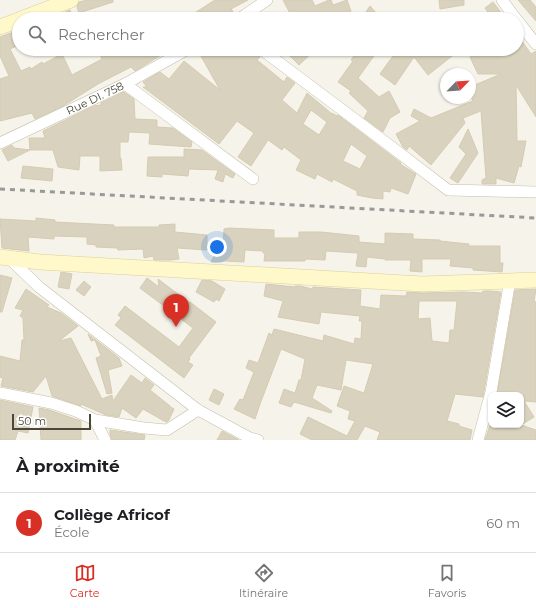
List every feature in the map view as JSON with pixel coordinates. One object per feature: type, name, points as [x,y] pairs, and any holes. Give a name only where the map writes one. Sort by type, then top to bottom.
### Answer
[{"type":"street","points":[[39,12],[71,0]]},
{"type":"street","points":[[249,12],[267,0]]},
{"type":"street","points":[[502,0],[511,12]]},
{"type":"street","points":[[0,27],[12,22]]},
{"type":"street","points":[[524,28],[536,44]]},
{"type":"street","name":"Rue DI. 758","points":[[0,143],[126,84],[176,56]]},
{"type":"street","points":[[270,56],[448,190],[536,192]]},
{"type":"street","points":[[126,84],[253,179]]},
{"type":"street","points":[[5,258],[40,262],[422,284],[536,280]]},
{"type":"street","points":[[5,258],[39,287],[198,410],[253,439]]},
{"type":"street","points":[[478,440],[491,392],[510,280]]},
{"type":"street","points":[[0,393],[51,403],[76,411],[95,420],[167,430],[198,410]]},
{"type":"street","points":[[95,420],[105,440]]},
{"type":"building","points":[[87,0],[113,0],[113,2],[82,12],[79,12],[77,7],[79,2]]},
{"type":"building","points":[[215,0],[248,0],[231,9],[233,11],[231,12],[196,12]]},
{"type":"building","points":[[283,0],[312,0],[315,6],[329,0],[331,0],[333,5],[347,0],[351,11],[349,12],[289,12]]},
{"type":"building","points":[[439,0],[464,0],[464,5],[440,9]]},
{"type":"building","points":[[518,0],[530,0],[536,7],[536,21]]},
{"type":"building","points":[[493,2],[501,12],[488,12],[485,8]]},
{"type":"building","points":[[370,6],[375,12],[366,12]]},
{"type":"building","points":[[12,33],[12,48],[10,49],[12,56],[14,56],[21,71],[30,67],[31,69],[42,62],[43,64],[58,56],[63,56],[72,75],[102,59],[101,56],[160,56],[135,71],[131,67],[98,84],[63,106],[35,119],[32,113],[0,121],[0,79],[9,76],[0,56],[0,37]]},
{"type":"building","points":[[524,44],[531,54],[536,51],[536,117],[516,85],[517,141],[526,141],[521,167],[519,166],[514,183],[496,178],[496,184],[482,184],[482,180],[486,178],[481,111],[463,118],[465,123],[431,165],[409,146],[407,150],[403,147],[396,134],[420,121],[411,116],[414,109],[431,118],[466,104],[476,104],[476,84],[501,74],[478,74],[470,57],[472,56],[524,56]]},
{"type":"building","points":[[201,56],[259,56],[260,57],[257,60],[284,82],[287,77],[295,83],[282,100],[297,113],[307,93],[332,114],[338,115],[401,163],[400,164],[416,174],[408,194],[391,188],[390,192],[383,191],[383,199],[372,198],[357,195],[357,191],[333,179],[332,182],[317,174],[315,179],[296,170],[301,160],[284,147],[282,150],[268,140],[251,166],[238,157],[254,133],[237,121],[219,144],[143,87],[147,87],[143,82],[160,72],[169,79],[184,61],[220,90]],"holes":[[[311,110],[327,122],[319,135],[303,124]],[[351,144],[367,156],[360,169],[343,161]]]},
{"type":"building","points":[[290,56],[309,56],[299,65]]},
{"type":"building","points":[[354,56],[374,56],[358,78],[379,97],[389,91],[400,112],[390,118],[383,132],[364,118],[368,111],[349,93],[351,91],[338,82],[353,61],[351,60]]},
{"type":"building","points":[[393,56],[452,56],[428,75],[414,57],[395,85],[380,74]]},
{"type":"building","points":[[124,92],[134,99],[135,119],[157,120],[157,127],[173,128],[192,142],[191,147],[149,144],[150,133],[129,132],[128,142],[120,142],[122,170],[100,171],[100,156],[80,156],[79,170],[58,167],[53,150],[30,150],[29,138],[45,138],[43,131],[94,106],[101,105],[101,103]]},
{"type":"building","points":[[468,129],[478,153],[458,183],[450,178],[466,154],[459,147]]},
{"type":"building","points":[[12,145],[14,148],[30,150],[8,161],[2,150]]},
{"type":"building","points":[[184,149],[202,150],[235,174],[233,178],[225,174],[223,182],[215,179],[218,170],[189,169],[188,176],[162,174],[162,177],[147,176],[148,157],[184,157]]},
{"type":"building","points":[[23,166],[53,169],[52,181],[21,178]]},
{"type":"building","points":[[36,218],[55,220],[55,222],[114,225],[114,227],[159,227],[159,225],[175,224],[175,232],[207,235],[207,250],[177,248],[179,259],[154,260],[153,256],[144,258],[143,249],[118,250],[117,248],[96,247],[96,245],[87,244],[87,237],[54,236],[54,239],[28,237],[29,251],[2,248],[0,219],[36,221]]},
{"type":"building","points":[[224,229],[274,230],[274,238],[299,238],[299,232],[321,232],[359,236],[359,242],[385,244],[385,233],[413,234],[413,239],[440,240],[469,244],[469,246],[500,246],[500,263],[503,263],[502,272],[473,270],[473,268],[450,266],[451,259],[422,259],[422,272],[410,271],[411,260],[385,260],[367,257],[366,267],[356,266],[358,253],[326,251],[325,260],[305,259],[305,261],[264,261],[265,253],[263,253],[263,251],[245,250],[244,262],[211,262],[217,251],[223,251]]},
{"type":"building","points":[[61,272],[72,274],[69,289],[58,287]]},
{"type":"building","points":[[0,275],[12,278],[2,312],[0,312]]},
{"type":"building","points":[[147,278],[159,287],[158,279],[216,322],[189,358],[190,359],[188,362],[193,365],[184,378],[115,325],[121,318],[118,315],[125,306],[179,347],[193,328],[140,288]]},
{"type":"building","points":[[202,280],[212,281],[225,289],[219,301],[216,299],[214,302],[196,292]]},
{"type":"building","points":[[84,281],[91,287],[84,296],[76,290]]},
{"type":"building","points":[[266,284],[295,287],[301,286],[312,289],[313,287],[361,290],[360,306],[380,309],[381,295],[406,296],[407,292],[501,292],[483,397],[455,394],[447,421],[459,424],[459,426],[472,430],[470,440],[377,440],[380,432],[365,426],[357,440],[312,440],[300,434],[308,417],[347,436],[355,421],[348,419],[350,411],[337,406],[344,386],[364,393],[373,364],[346,360],[341,390],[317,385],[312,398],[332,411],[331,413],[294,402],[291,407],[279,403],[284,389],[295,393],[299,380],[301,380],[305,359],[281,349],[255,419],[234,409],[240,399],[243,400],[254,372],[246,368],[249,360],[258,363],[269,333],[272,335],[274,329],[323,341],[324,335],[354,344],[355,338],[361,339],[362,321],[359,321],[360,316],[321,312],[319,324],[278,317],[283,301],[264,296]],"holes":[[[419,301],[457,301],[454,330],[450,330],[449,343],[432,341],[430,318],[418,319]]]},
{"type":"building","points":[[26,289],[49,305],[47,307],[61,313],[78,326],[59,341],[71,338],[102,399],[112,395],[113,401],[131,375],[142,383],[145,378],[154,385],[150,390],[174,409],[169,420],[167,422],[164,421],[143,409],[136,418],[122,408],[119,417],[106,415],[81,404],[81,406],[52,396],[46,376],[33,392],[1,386],[3,378],[0,377],[0,356],[20,361],[22,340],[24,340],[23,318],[20,316],[23,310],[15,308]]},
{"type":"building","points":[[536,289],[534,301],[536,302],[536,402],[524,401],[524,392],[498,392],[515,290]]},
{"type":"building","points":[[88,334],[119,358],[122,366],[108,370],[112,393],[107,394],[96,358],[101,356],[95,340],[91,341]]},
{"type":"building","points":[[214,389],[224,394],[219,405],[209,400]]},
{"type":"building","points":[[0,400],[33,407],[28,433],[18,431],[15,440],[0,440]]},
{"type":"building","points":[[524,401],[534,417],[524,423]]},
{"type":"building","points":[[39,408],[81,421],[81,440],[41,440]]},
{"type":"building","points":[[524,426],[536,430],[536,440],[485,440],[489,428],[524,428]]},
{"type":"building","points":[[110,430],[145,435],[144,440],[112,440]]},
{"type":"building","points":[[222,431],[239,440],[217,440]]},
{"type":"railway","points":[[0,189],[536,218]]},
{"type":"place","name":"Collège Africof","points":[[176,327]]}]
